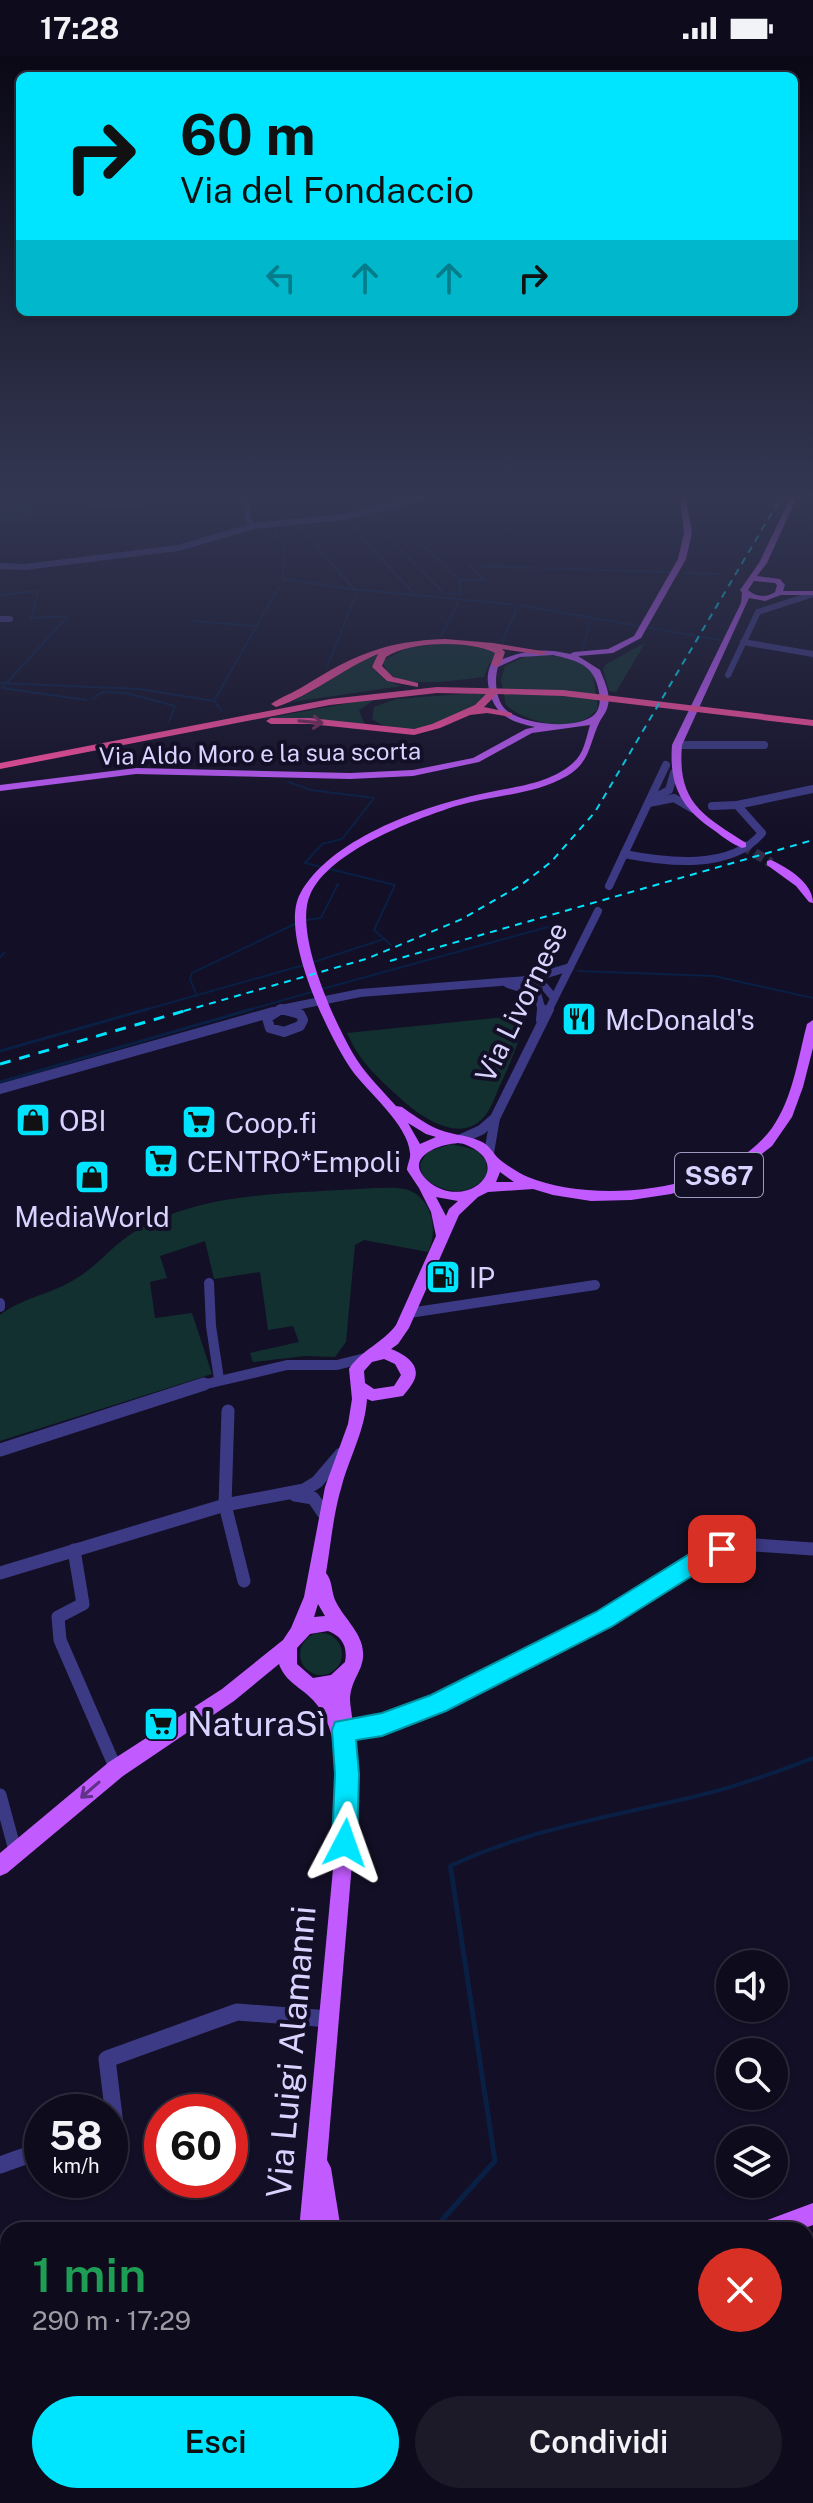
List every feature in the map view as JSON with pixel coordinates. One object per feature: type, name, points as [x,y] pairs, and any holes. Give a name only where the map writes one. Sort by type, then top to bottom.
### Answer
[{"type":"highway","points":[[207,722],[285,701],[349,663],[404,645],[437,640],[478,642],[548,652]]},
{"type":"highway","points":[[478,642],[499,650],[501,656],[496,664]]},
{"type":"highway","points":[[404,645],[389,651],[377,661],[377,669],[386,677],[408,684],[593,696],[813,721]]},
{"type":"highway","points":[[0,764],[349,695],[531,687],[813,721]]},
{"type":"highway","points":[[0,764],[330,702],[486,688]]},
{"type":"highway","points":[[178,731],[254,721],[291,720],[390,731],[419,731],[486,703],[486,688]]},
{"type":"highway","points":[[390,731],[373,725],[365,712],[383,698],[452,690]]},
{"type":"highway","points":[[462,714],[483,710],[511,717]]},
{"type":"main road","points":[[443,1236],[438,1212],[413,1170],[417,1154],[402,1122],[342,1046],[304,945],[299,918],[304,893],[331,862],[357,845],[451,805],[554,778],[577,765],[604,704],[598,673],[602,661],[634,641],[652,613]]},
{"type":"main road","points":[[739,613],[677,745],[671,768],[679,788],[693,809],[742,845]]},
{"type":"main road","points":[[588,745],[578,734],[511,717],[499,708],[486,688],[496,664],[513,656],[548,652],[589,654],[619,649]]},
{"type":"main road","points":[[548,652],[586,662],[598,673]]},
{"type":"main road","points":[[549,727],[583,724],[598,716]]},
{"type":"main road","points":[[511,717],[518,730],[514,739]]},
{"type":"main road","name":"Via Aldo Moro e la sua scorta","points":[[0,788],[146,770],[398,775],[465,763],[494,753],[529,731],[549,727]]},
{"type":"main road","points":[[771,863],[800,884],[813,900]]},
{"type":"main road","name":"SS67","points":[[423,1186],[447,1196],[482,1189],[535,1186],[594,1195],[642,1195],[690,1185],[739,1165],[768,1142],[786,1116],[813,1024]]},
{"type":"main road","points":[[382,1098],[430,1131],[458,1139]]},
{"type":"main road","name":"SS67","points":[[458,1139],[472,1142],[509,1174],[535,1186]]},
{"type":"main road","name":"Via Livornese","points":[[417,1154],[433,1142],[458,1139]]},
{"type":"main road","name":"Via Livornese","points":[[293,1639],[311,1606],[321,1567],[327,1518],[347,1446],[357,1423],[362,1400],[356,1369],[366,1357],[393,1340],[402,1328],[459,1206],[493,1177],[491,1157]]},
{"type":"main road","name":"Via Livornese","points":[[357,1423],[374,1403],[407,1382],[400,1341],[402,1328]]},
{"type":"main road","points":[[366,1357],[384,1353],[405,1364]]},
{"type":"main road","points":[[357,1384],[372,1395],[391,1395]]},
{"type":"main road","name":"Via Livornese","points":[[321,1567],[326,1602],[354,1647],[355,1657],[345,1675]]},
{"type":"main road","name":"Via Livornese","points":[[0,1866],[116,1769],[238,1687],[316,1623],[335,1625],[344,1630]]},
{"type":"main road","points":[[293,1639],[287,1656],[294,1675],[313,1686],[330,1685],[345,1675]]},
{"type":"main road","name":"Via Luigi Alamanni","points":[[314,2222],[317,2151],[347,1816],[341,1700],[345,1675]]},
{"type":"main road","name":"Via Luigi Alamanni","points":[[313,1686],[337,1722],[343,1737]]},
{"type":"main road","points":[[792,2222],[813,2214]]},
{"type":"street","points":[[728,675],[758,613]]},
{"type":"street","points":[[0,619],[10,619]]},
{"type":"street","points":[[743,642],[813,654]]},
{"type":"street","points":[[677,745],[764,745]]},
{"type":"street","points":[[649,803],[669,790],[671,768]]},
{"type":"street","points":[[609,886],[649,803],[671,768]]},
{"type":"street","points":[[712,806],[737,805],[813,789]]},
{"type":"street","points":[[649,803],[674,798],[693,809]]},
{"type":"street","points":[[624,854],[683,863],[752,845],[760,838],[762,831],[737,805]]},
{"type":"street","name":"Via Livornese","points":[[491,1157],[495,1118],[598,911]]},
{"type":"street","points":[[0,1089],[315,1000],[360,993],[496,982],[560,973],[570,967]]},
{"type":"street","points":[[526,978],[544,986],[554,998]]},
{"type":"street","points":[[496,982],[537,993],[542,1005],[540,1026]]},
{"type":"street","points":[[233,1023],[290,1031],[300,1026],[315,1000]]},
{"type":"street","points":[[274,1030],[266,1021],[277,1011],[297,1011],[303,1020]]},
{"type":"street","name":"Via Livornese","points":[[458,1139],[481,1130],[495,1118]]},
{"type":"street","points":[[209,1283],[211,1326],[219,1379]]},
{"type":"street","points":[[409,1313],[595,1285]]},
{"type":"street","points":[[0,1450],[219,1379],[287,1365],[351,1363],[366,1357]]},
{"type":"street","points":[[314,1365],[345,1373],[357,1384]]},
{"type":"street","points":[[228,1411],[225,1505],[244,1581]]},
{"type":"street","points":[[0,1573],[225,1505],[290,1494],[317,1482],[347,1446]]},
{"type":"street","points":[[290,1494],[313,1498],[327,1518]]},
{"type":"street","points":[[343,1737],[437,1703],[604,1620],[704,1557],[722,1549],[759,1545],[813,1549]]},
{"type":"street","points":[[74,1550],[83,1604],[58,1617],[60,1640],[116,1769]]},
{"type":"street","points":[[0,1795],[16,1854]]},
{"type":"street","points":[[110,2094],[107,2059],[237,2012],[330,2019]]},
{"type":"street","points":[[0,2165],[24,2156]]},
{"type":"green space","points":[[469,643],[497,651],[497,659],[489,664],[484,677],[458,680],[410,681],[396,678],[387,671],[383,660],[407,648]]},
{"type":"green space","points":[[645,643],[616,692],[609,691],[603,669],[606,664]]},
{"type":"green space","points":[[380,654],[371,667],[386,681],[402,686],[292,702],[357,664]]},
{"type":"green space","points":[[545,654],[582,662],[593,672],[598,708],[589,717],[566,724],[539,722],[506,705],[501,680],[505,666],[526,656]]},
{"type":"green space","points":[[489,694],[486,700],[445,720],[415,729],[386,726],[372,719],[374,707],[396,699]]},
{"type":"green space","points":[[377,698],[359,710],[364,723],[372,727],[325,720],[262,719]]},
{"type":"green space","points":[[526,1015],[492,1105],[478,1123],[467,1128],[443,1126],[420,1114],[370,1069],[347,1033]]},
{"type":"green space","points":[[451,1144],[477,1150],[486,1161],[487,1174],[473,1187],[446,1190],[422,1175],[420,1164],[427,1152]]},
{"type":"green space","points":[[373,1188],[405,1189],[422,1199],[433,1224],[431,1243],[428,1252],[364,1240],[355,1245],[346,1342],[335,1357],[305,1356],[253,1362],[250,1353],[299,1342],[293,1326],[268,1330],[260,1272],[214,1279],[205,1241],[160,1256],[167,1278],[150,1282],[155,1318],[192,1313],[212,1374],[0,1441],[0,1315],[77,1278],[134,1232],[190,1208],[250,1196]]},
{"type":"green space","points":[[321,1633],[336,1639],[342,1654],[336,1669],[321,1675],[306,1669],[300,1654],[306,1639]]},
{"type":"waterway","points":[[6,683],[68,616],[31,618],[32,613]]},
{"type":"waterway","points":[[214,701],[264,613]]},
{"type":"waterway","points":[[327,667],[348,613]]},
{"type":"waterway","points":[[441,636],[453,613]]},
{"type":"waterway","points":[[502,643],[515,613]]},
{"type":"waterway","points":[[565,613],[720,640]]},
{"type":"waterway","points":[[193,621],[256,626]]},
{"type":"waterway","points":[[583,650],[589,622]]},
{"type":"waterway","points":[[0,683],[6,683]]},
{"type":"waterway","points":[[6,683],[139,689],[214,701]]},
{"type":"waterway","points":[[6,683],[2,688],[86,700]]},
{"type":"waterway","points":[[93,699],[102,692],[126,693],[175,706],[169,722]]},
{"type":"waterway","points":[[214,701],[222,711]]},
{"type":"waterway","points":[[289,782],[311,790],[374,798],[342,839],[322,844],[305,863],[395,885],[374,930],[391,945]]},
{"type":"waterway","points":[[306,920],[321,918],[338,884]]},
{"type":"waterway","points":[[197,995],[190,979],[192,973],[299,922]]},
{"type":"waterway","points":[[322,989],[555,925],[558,927],[554,955],[556,969]]},
{"type":"waterway","points":[[311,963],[384,939]]},
{"type":"waterway","points":[[0,957],[4,953]]},
{"type":"waterway","points":[[197,995],[304,965]]},
{"type":"waterway","points":[[578,971],[714,976],[813,998]]},
{"type":"waterway","points":[[252,1009],[315,991]]},
{"type":"waterway","points":[[141,1011],[197,995]]},
{"type":"waterway","points":[[0,1051],[148,1009]]},
{"type":"waterway","points":[[0,1082],[252,1009]]},
{"type":"waterway","points":[[245,1011],[252,1009]]},
{"type":"waterway","points":[[451,1872],[450,1866],[513,1841],[722,1789],[813,1758]]},
{"type":"waterway","points":[[440,2222],[495,2161],[451,1870]]},
{"type":"tunnel","points":[[742,845],[771,863]]},
{"type":"railway","points":[[191,1009],[366,959],[462,919],[521,885],[551,862],[595,812],[713,613]]},
{"type":"railway","points":[[390,961],[813,840]]},
{"type":"railway","points":[[0,1064],[191,1009]]},
{"type":"railway","points":[[184,1011],[191,1009]]},
{"type":"place","name":"McDonald's","points":[[579,1019]]},
{"type":"place","name":"OBI","points":[[33,1120]]},
{"type":"place","name":"Coop.fi","points":[[199,1122]]},
{"type":"place","name":"CENTRO*Empoli","points":[[161,1161]]},
{"type":"place","name":"MediaWorld","points":[[92,1177]]},
{"type":"place","name":"IP","points":[[443,1277]]},
{"type":"place","name":"NaturaSì","points":[[161,1724]]},
{"type":"route","points":[[345,1843],[347,1774],[344,1730],[382,1725],[410,1716],[492,1677],[604,1620],[704,1557],[722,1549]]}]
